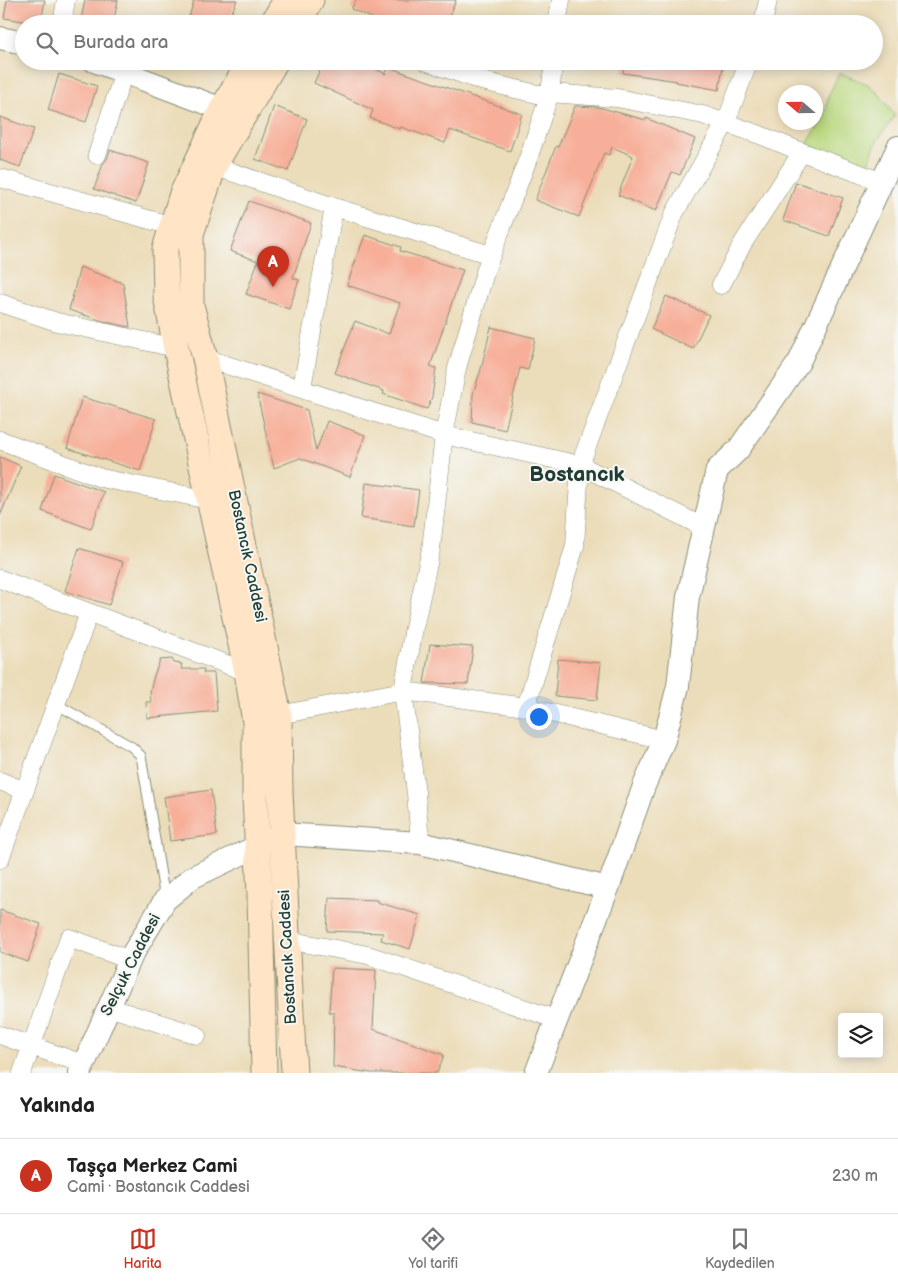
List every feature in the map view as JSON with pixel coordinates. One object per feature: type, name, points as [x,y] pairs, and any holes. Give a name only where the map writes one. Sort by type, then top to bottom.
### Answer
[{"type":"main road","points":[[277,15],[286,0]]},
{"type":"main road","points":[[304,15],[311,0]]},
{"type":"main road","name":"Bostancık Caddesi","points":[[245,70],[222,109],[182,194],[165,249],[166,296],[247,672],[255,722],[255,798],[260,894],[264,1073]]},
{"type":"main road","name":"Bostancık Caddesi","points":[[271,70],[214,166],[191,234],[191,305],[205,358],[279,715],[280,792],[294,1073]]},
{"type":"street","points":[[64,15],[66,0]]},
{"type":"street","points":[[559,15],[561,0]]},
{"type":"street","points":[[764,15],[768,0]]},
{"type":"street","points":[[119,70],[222,109]]},
{"type":"street","points":[[451,70],[482,81],[536,94],[550,93],[616,98],[703,115],[726,122],[882,182]]},
{"type":"street","points":[[420,843],[416,793],[403,690],[431,550],[444,435],[457,368],[491,254],[529,156],[550,93],[553,70]]},
{"type":"street","points":[[526,706],[576,546],[580,466],[674,214],[726,122],[745,70]]},
{"type":"street","points":[[97,155],[124,72]]},
{"type":"street","points":[[536,1073],[608,888],[644,786],[664,740],[678,686],[688,597],[717,470],[738,450],[798,362],[898,147]]},
{"type":"street","points":[[720,285],[743,243],[802,152]]},
{"type":"street","points":[[214,166],[334,208],[491,254]]},
{"type":"street","points":[[0,178],[172,226]]},
{"type":"street","points":[[302,388],[334,208]]},
{"type":"street","points":[[0,303],[57,322],[176,348]]},
{"type":"street","points":[[205,358],[444,435],[580,466],[705,528]]},
{"type":"street","points":[[0,440],[101,478],[209,500]]},
{"type":"street","points":[[0,579],[247,672]]},
{"type":"street","points":[[0,859],[89,613]]},
{"type":"street","points":[[279,715],[403,690],[526,706],[664,740]]},
{"type":"street","points":[[0,782],[25,790]]},
{"type":"street","points":[[283,834],[420,843],[608,888]]},
{"type":"street","name":"Selçuk Caddesi","points":[[82,1068],[130,960],[147,927],[165,900],[193,877],[283,834]]},
{"type":"street","points":[[22,1073],[69,938],[130,960]]},
{"type":"street","points":[[287,940],[368,955],[558,1020]]},
{"type":"street","points":[[108,1007],[197,1035]]},
{"type":"street","points":[[0,1035],[32,1046],[82,1068]]},
{"type":"lane","points":[[56,704],[132,748],[141,756],[165,900]]},
{"type":"green space","points":[[839,73],[868,84],[879,94],[895,116],[877,141],[866,168],[838,160],[807,144],[816,130],[823,130],[823,119],[828,97]]},
{"type":"building","points":[[7,0],[45,0],[42,15],[15,15],[15,20],[4,18]]},
{"type":"building","points":[[85,0],[118,0],[115,15],[82,15]]},
{"type":"building","points":[[194,0],[237,0],[231,15],[190,15]]},
{"type":"building","points":[[356,0],[456,0],[450,15],[365,15],[351,9]]},
{"type":"building","points":[[320,70],[378,70],[386,74],[387,70],[397,70],[522,114],[510,151],[450,130],[445,143],[370,118],[373,110],[314,83]]},
{"type":"building","points":[[623,70],[722,70],[719,90],[677,81],[623,73]]},
{"type":"building","points":[[59,74],[97,86],[86,122],[48,110]]},
{"type":"building","points":[[274,106],[307,119],[288,171],[255,159]]},
{"type":"building","points":[[575,106],[598,107],[646,120],[646,118],[695,139],[680,175],[672,172],[656,211],[618,195],[633,156],[612,147],[609,155],[604,153],[579,217],[535,200],[556,146],[558,147]]},
{"type":"building","points":[[0,117],[34,129],[20,167],[0,160]]},
{"type":"building","points":[[110,150],[149,163],[136,203],[94,189]]},
{"type":"building","points":[[796,182],[843,198],[829,236],[783,220]]},
{"type":"building","points":[[249,201],[311,223],[293,278],[299,280],[289,309],[246,294],[258,261],[230,251]]},
{"type":"building","points":[[365,235],[401,247],[400,251],[463,270],[430,367],[436,368],[432,397],[427,409],[383,394],[384,391],[335,373],[355,321],[389,334],[400,303],[347,285]]},
{"type":"building","points":[[80,267],[123,283],[130,327],[106,322],[69,310]]},
{"type":"building","points":[[666,296],[709,315],[693,349],[651,329]]},
{"type":"building","points":[[491,327],[535,338],[528,370],[520,368],[505,430],[472,422],[473,394]]},
{"type":"building","points":[[257,394],[307,410],[316,451],[327,421],[365,435],[350,477],[300,458],[274,468]]},
{"type":"building","points":[[82,397],[156,419],[140,471],[67,448]]},
{"type":"building","points":[[0,457],[21,466],[0,516]]},
{"type":"building","points":[[54,474],[104,492],[91,529],[42,511]]},
{"type":"building","points":[[366,483],[419,490],[414,526],[361,518]]},
{"type":"building","points":[[79,548],[123,562],[109,605],[65,591]]},
{"type":"building","points":[[430,644],[473,647],[468,684],[424,683]]},
{"type":"building","points":[[172,659],[174,663],[182,664],[181,669],[204,669],[203,673],[214,673],[217,711],[147,718],[146,702],[151,702],[150,691],[160,660]]},
{"type":"building","points":[[558,659],[601,663],[597,700],[555,696]]},
{"type":"building","points":[[211,790],[217,835],[170,841],[164,797]]},
{"type":"building","points":[[329,898],[377,900],[377,902],[420,915],[410,949],[381,940],[383,933],[327,931]]},
{"type":"building","points":[[0,910],[41,924],[28,962],[0,952]]},
{"type":"building","points":[[332,968],[376,970],[373,1029],[444,1055],[437,1073],[371,1073],[333,1067],[334,1012],[329,1012]]},
{"type":"place","name":"Taşça Merkez Cami","points":[[273,287]]},
{"type":"district","name":"Bostancık","points":[[577,474]]}]
